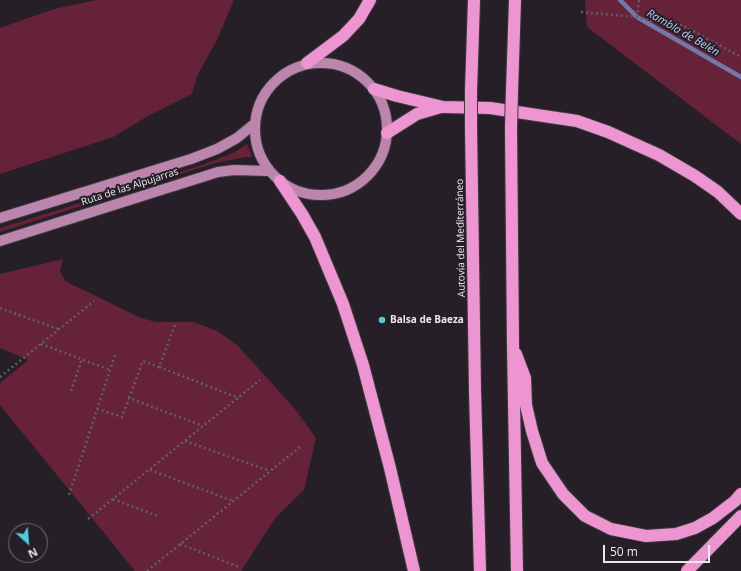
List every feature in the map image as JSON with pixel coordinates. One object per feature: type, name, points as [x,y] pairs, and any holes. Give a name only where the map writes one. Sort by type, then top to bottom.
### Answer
[{"type":"highway","points":[[307,63],[343,36],[358,19],[370,0]]},
{"type":"highway","name":"Autovía del Mediterráneo","points":[[474,0],[471,126],[480,571]]},
{"type":"highway","points":[[515,0],[511,128],[512,345],[517,571]]},
{"type":"highway","points":[[374,89],[443,107],[490,108],[577,121],[608,132],[659,155],[695,176],[718,192],[741,214]]},
{"type":"highway","points":[[387,133],[417,114],[443,107]]},
{"type":"highway","points":[[280,182],[302,214],[315,237],[343,304],[365,372],[390,468],[414,571]]},
{"type":"highway","points":[[512,345],[525,378],[526,405],[542,463],[563,494],[586,516],[611,529],[646,536],[676,534],[695,528],[713,518],[735,501],[741,494]]},
{"type":"highway","points":[[687,571],[741,516]]},
{"type":"main road","points":[[322,62],[337,64],[351,69],[364,78],[374,89],[382,102],[386,117],[387,133],[385,146],[373,169],[354,186],[342,192],[329,195],[303,193],[280,182],[269,171],[262,161],[257,149],[254,137],[254,124],[258,106],[266,90],[275,80],[295,67],[307,63],[322,62]]},
{"type":"main road","name":"Ruta de las Alpujarras","points":[[0,218],[191,159],[217,149],[230,142],[254,124]]},
{"type":"main road","name":"Ruta de las Alpujarras","points":[[0,241],[218,172],[234,170],[269,171]]},
{"type":"path","points":[[637,17],[639,0]]},
{"type":"path","points":[[581,12],[637,17],[650,21],[682,25],[741,57]]},
{"type":"path","points":[[0,376],[94,301]]},
{"type":"path","points":[[0,308],[58,330]]},
{"type":"path","points":[[159,367],[175,325]]},
{"type":"path","points":[[41,344],[110,370]]},
{"type":"path","points":[[69,495],[115,355]]},
{"type":"path","points":[[71,390],[82,360]]},
{"type":"path","points":[[97,409],[122,418],[142,361],[239,398]]},
{"type":"path","points":[[88,519],[260,380]]},
{"type":"path","points":[[129,398],[204,426]]},
{"type":"path","points":[[185,441],[270,471]]},
{"type":"path","points":[[147,571],[300,447]]},
{"type":"path","points":[[150,470],[234,501]]},
{"type":"path","points":[[113,499],[158,516]]},
{"type":"path","points":[[180,544],[239,567]]},
{"type":"shaded area","points":[[97,0],[234,0],[216,42],[197,76],[192,94],[148,116],[113,137],[0,174],[0,28],[54,9]]},
{"type":"shaded area","points":[[585,0],[741,0],[741,144],[587,27]]},
{"type":"shaded area","points":[[247,144],[252,157],[215,163],[0,232],[0,228],[202,165],[233,153]]},
{"type":"shaded area","points":[[63,259],[60,271],[65,281],[141,318],[156,322],[193,322],[217,331],[237,345],[295,409],[316,438],[304,490],[276,517],[241,571],[135,571],[0,405],[0,383],[28,360],[0,348],[0,274]]},
{"type":"waterway","name":"Rambla de Belén","points":[[620,0],[637,17],[741,77]]},
{"type":"place","name":"Balsa de Baeza","points":[[382,320]]}]
